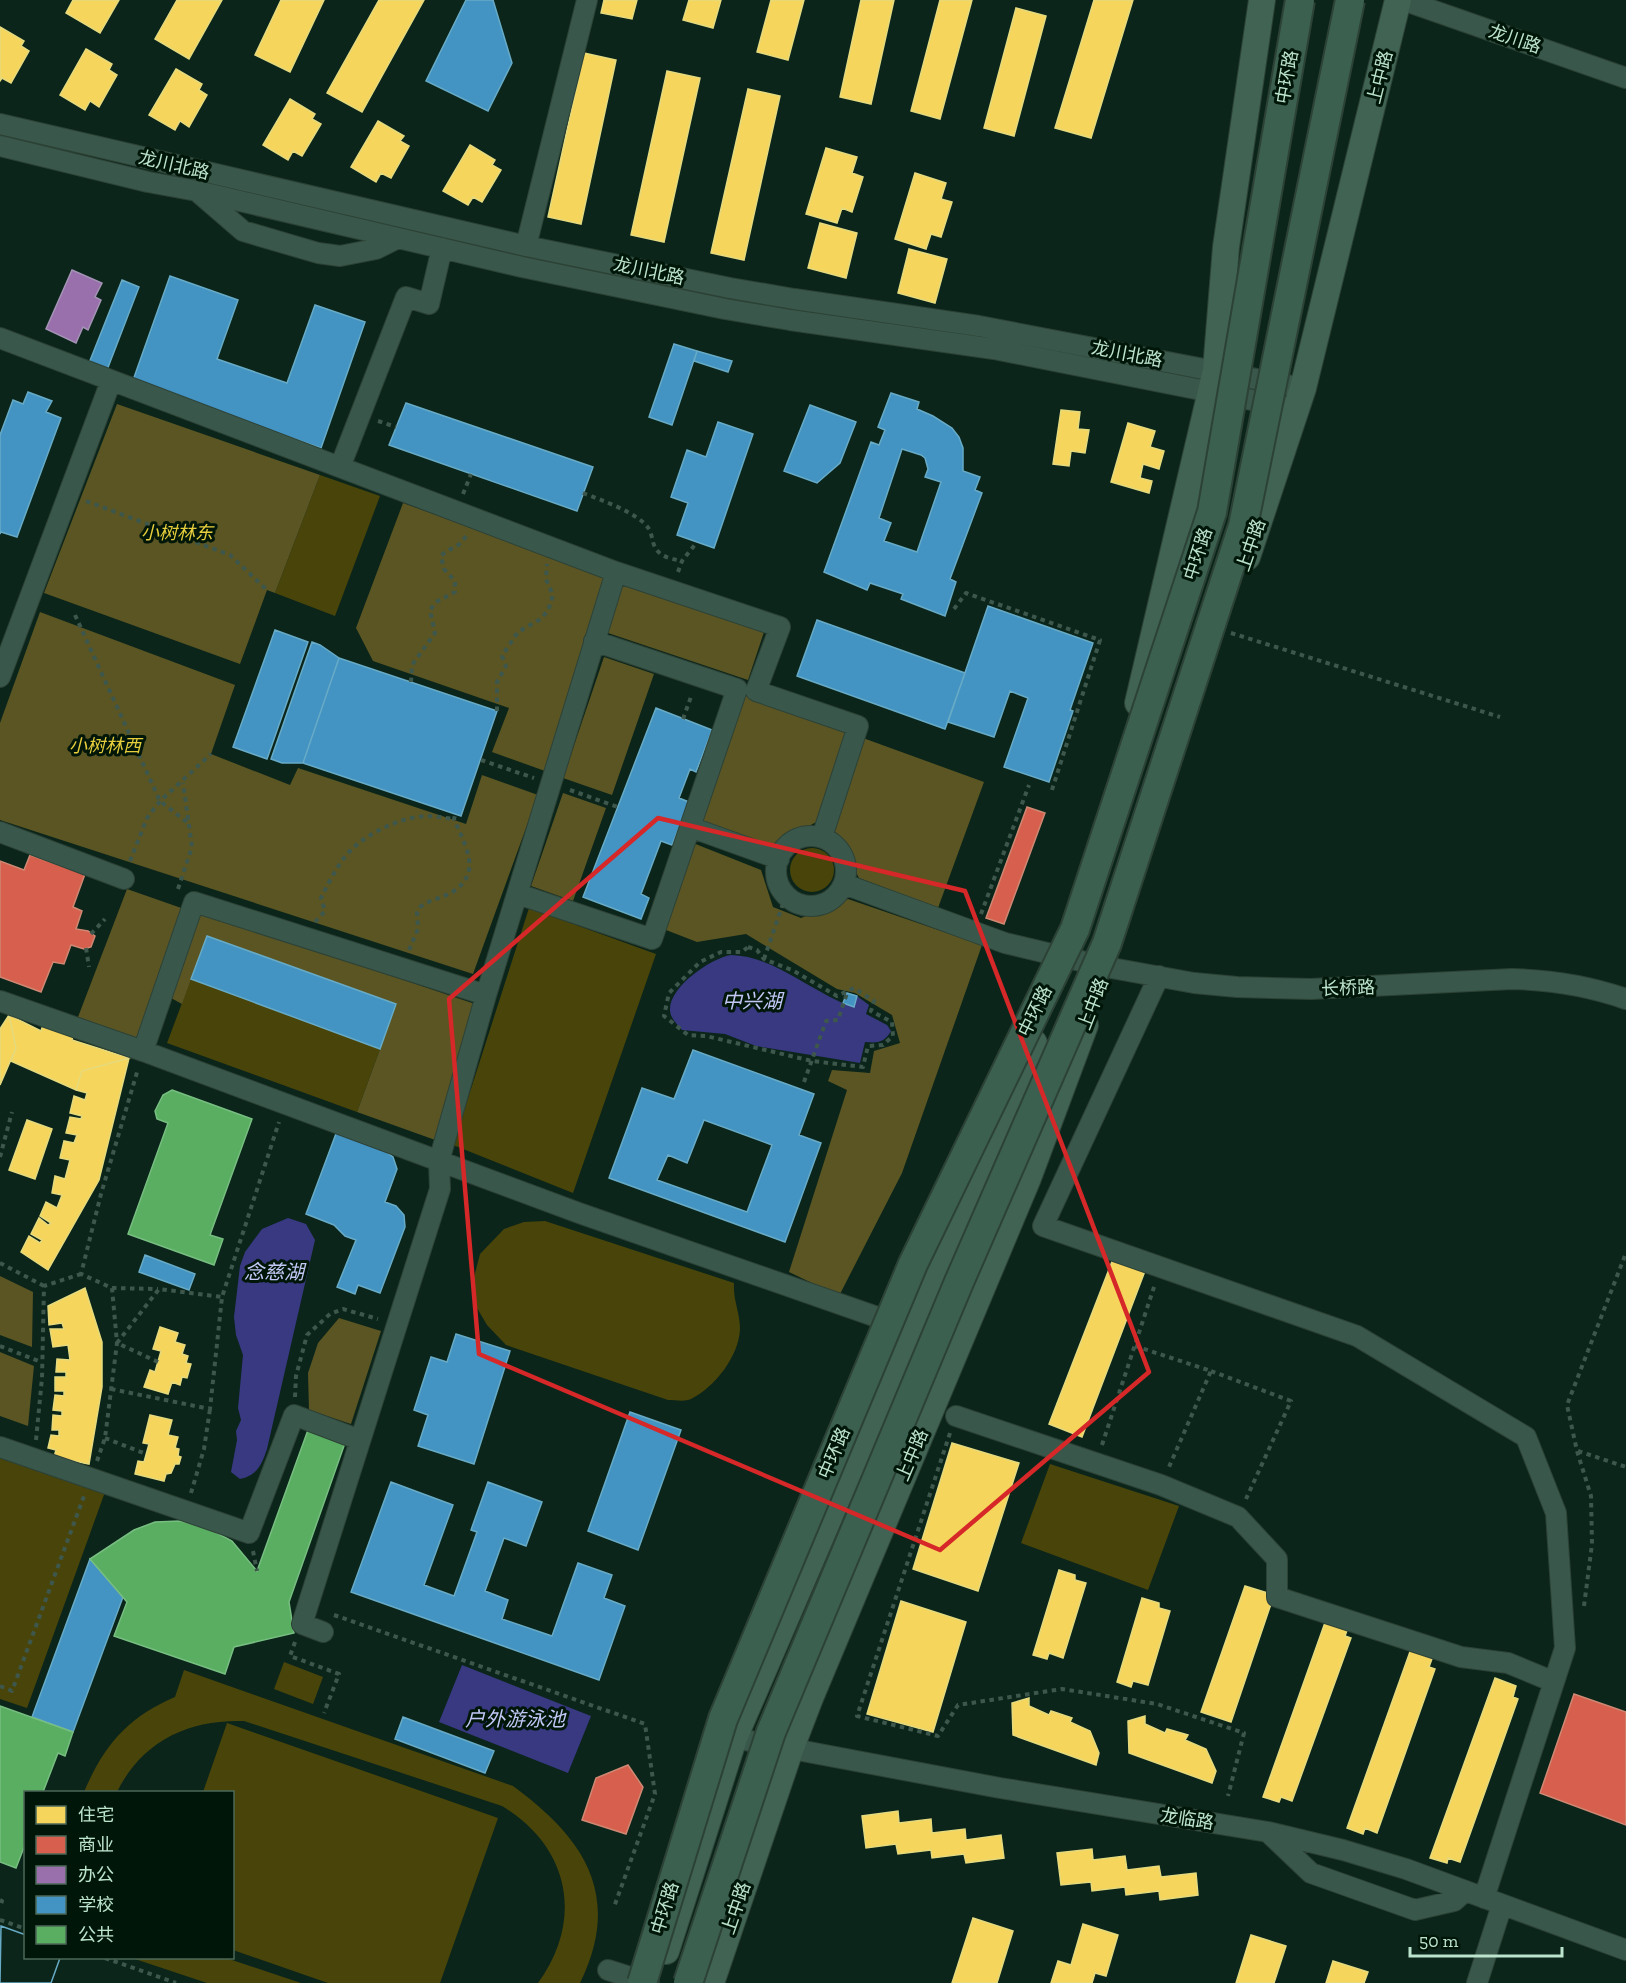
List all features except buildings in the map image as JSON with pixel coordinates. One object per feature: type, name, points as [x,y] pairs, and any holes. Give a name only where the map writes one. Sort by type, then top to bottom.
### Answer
[{"type":"highway","name":"中环路","points":[[642,1983],[723,1719],[913,1264],[1075,929],[1212,512],[1300,0]]},
{"type":"highway","name":"中环路","points":[[688,1983],[771,1732],[959,1282],[1107,944],[1243,526],[1350,0]]},
{"type":"main road","name":"上中路","points":[[656,1983],[734,1738],[1092,907],[1167,574],[1214,381],[1226,247],[1262,0]]},
{"type":"main road","name":"上中路","points":[[711,1983],[790,1750],[810,1698],[1028,1178],[1107,967],[1300,398],[1398,0]]},
{"type":"street","points":[[526,246],[587,0]]},
{"type":"street","name":"龙川路","points":[[1403,0],[1626,78]]},
{"type":"street","name":"龙川北路","points":[[0,124],[526,246],[794,300],[979,326],[1214,381],[1300,398]]},
{"type":"street","name":"龙川北路","points":[[0,146],[533,269],[736,311],[790,321],[1214,381]]},
{"type":"street","points":[[197,191],[243,231],[318,253],[340,256],[376,249],[398,238]]},
{"type":"street","points":[[340,467],[406,297],[429,304],[442,248]]},
{"type":"street","points":[[0,338],[616,572],[780,627],[756,691],[858,726],[822,837]]},
{"type":"street","points":[[0,677],[111,381]]},
{"type":"street","points":[[323,1632],[305,1615],[440,1189],[439,1161],[486,994],[616,572]]},
{"type":"street","points":[[518,894],[652,939],[737,689],[594,642]]},
{"type":"street","points":[[690,827],[779,859]]},
{"type":"street","points":[[0,832],[124,879]]},
{"type":"street","points":[[822,837],[832,842],[840,850],[845,861],[844,884],[838,894],[829,901],[818,905],[796,902],[786,895],[780,886],[777,874],[779,859],[789,844],[799,838],[822,837]]},
{"type":"street","name":"长桥路","points":[[844,884],[1005,943],[1107,967],[1194,983],[1279,989],[1543,980],[1578,985],[1626,999]]},
{"type":"street","points":[[144,1051],[194,902],[486,994]]},
{"type":"street","points":[[1159,976],[1043,1226],[1357,1336],[1526,1437],[1556,1513],[1565,1648],[1493,1901],[1477,1983]]},
{"type":"street","points":[[0,1001],[144,1051],[579,1213],[910,1328]]},
{"type":"street","points":[[0,1447],[249,1533],[294,1415],[360,1440]]},
{"type":"street","points":[[956,1416],[1161,1485],[1238,1516],[1277,1559],[1277,1597],[1461,1657],[1508,1663],[1554,1682]]},
{"type":"street","name":"龙临路","points":[[734,1738],[1000,1788],[1268,1832],[1343,1850],[1406,1869],[1626,1950]]},
{"type":"street","points":[[1268,1832],[1311,1873],[1415,1910],[1454,1901],[1465,1891]]},
{"type":"street","points":[[608,1970],[649,1983]]},
{"type":"path","points":[[583,493],[605,501],[635,517],[649,529],[655,550],[665,558],[682,561]]},
{"type":"path","points":[[69,495],[230,555],[267,590]]},
{"type":"path","points":[[411,682],[412,665],[435,633],[430,610],[436,602],[455,592],[455,582],[444,569],[441,556],[461,546],[470,530],[471,517]]},
{"type":"path","points":[[671,590],[682,561],[697,542]]},
{"type":"path","points":[[497,711],[497,682],[506,666],[502,656],[518,632],[548,611],[553,595],[546,579],[545,567],[555,548]]},
{"type":"path","points":[[954,609],[966,594],[1100,640],[1051,793]]},
{"type":"path","points":[[75,615],[160,801],[188,824]]},
{"type":"path","points":[[1222,630],[1500,717]]},
{"type":"path","points":[[683,719],[698,676]]},
{"type":"path","points":[[124,879],[147,818],[160,801],[183,783],[211,754]]},
{"type":"path","points":[[481,760],[618,807]]},
{"type":"path","points":[[176,896],[192,847],[183,783]]},
{"type":"path","points":[[975,932],[1029,785]]},
{"type":"path","points":[[307,938],[317,919],[326,910],[321,898],[350,850],[380,831],[411,819],[426,816],[454,817],[471,861],[468,875],[455,890],[420,907],[417,913],[418,929],[410,950],[393,964]]},
{"type":"path","points":[[764,959],[786,895]]},
{"type":"path","points":[[91,933],[105,919]]},
{"type":"path","points":[[748,946],[757,950],[764,959],[794,971],[837,996],[847,993],[854,988],[874,1000],[871,1011],[892,1022],[893,1036],[883,1045],[868,1046],[863,1067],[812,1061],[706,1036],[688,1035],[664,1016],[669,993],[700,962],[721,952],[742,952],[748,946]]},
{"type":"path","points":[[86,948],[89,967]]},
{"type":"path","points":[[804,1082],[826,1021],[838,1020],[847,993]]},
{"type":"path","points":[[81,1274],[101,1194],[144,1051]]},
{"type":"path","points":[[186,1510],[204,1449],[222,1297],[285,1104]]},
{"type":"path","points":[[0,1157],[12,1112]]},
{"type":"path","points":[[1583,1613],[1593,1545],[1591,1496],[1577,1451],[1567,1405],[1626,1253]]},
{"type":"path","points":[[0,1263],[44,1286],[81,1274],[112,1288],[159,1290],[222,1297]]},
{"type":"path","points":[[1096,1463],[1161,1267]]},
{"type":"path","points":[[34,1460],[42,1378],[44,1286]]},
{"type":"path","points":[[0,1686],[12,1690],[105,1438],[117,1344],[112,1288]]},
{"type":"path","points":[[117,1344],[159,1290]]},
{"type":"path","points":[[294,1415],[296,1376],[307,1335],[330,1314],[343,1310],[397,1324]]},
{"type":"path","points":[[117,1344],[158,1362]]},
{"type":"path","points":[[0,1346],[42,1362]]},
{"type":"path","points":[[1135,1346],[1291,1401],[1238,1516]]},
{"type":"path","points":[[1161,1485],[1211,1371]]},
{"type":"path","points":[[111,1389],[210,1409]]},
{"type":"path","points":[[956,1416],[857,1716],[938,1736],[958,1705],[993,1699],[1062,1689],[1157,1704],[1244,1733],[1228,1796]]},
{"type":"path","points":[[105,1438],[146,1454]]},
{"type":"path","points":[[1577,1451],[1626,1467]]},
{"type":"path","points":[[324,1713],[339,1674],[290,1656],[305,1615],[645,1724],[655,1794],[614,1907]]},
{"type":"path","points":[[0,1900],[2,1900],[0,1907]]},
{"type":"path","points":[[0,1920],[24,1928]]},
{"type":"path","points":[[108,1959],[176,1983]]},
{"type":"highlighted area","points":[[658,818],[965,891],[1149,1372],[940,1550],[479,1354],[449,999]]},
{"type":"shaded area","points":[[320,475],[380,496],[335,616],[275,593]]},
{"type":"shaded area","points":[[812,848],[827,855],[834,870],[827,885],[812,892],[797,885],[790,870],[797,855]]},
{"type":"shaded area","points":[[529,908],[656,954],[573,1193],[453,1145]]},
{"type":"shaded area","points":[[191,979],[380,1049],[357,1112],[167,1043]]},
{"type":"shaded area","points":[[545,1221],[734,1283],[740,1323],[739,1339],[730,1360],[717,1379],[691,1399],[668,1400],[506,1345],[487,1325],[477,1308],[473,1281],[480,1254],[504,1229],[524,1222]]},
{"type":"shaded area","points":[[0,1454],[105,1492],[27,1708],[0,1699]]},
{"type":"shaded area","points":[[1050,1464],[1179,1506],[1148,1590],[1021,1543]]},
{"type":"shaded area","points":[[284,1662],[323,1677],[313,1704],[274,1689]]},
{"type":"shaded area","points":[[184,1670],[513,1786],[559,1826],[577,1848],[589,1871],[596,1896],[598,1922],[592,1951],[580,1983],[538,1983],[552,1959],[561,1935],[565,1910],[563,1886],[555,1863],[543,1842],[525,1823],[502,1806],[244,1721],[224,1721],[186,1729],[169,1737],[140,1759],[127,1774],[118,1791],[84,1791],[100,1760],[119,1734],[144,1714],[175,1697]]},
{"type":"shaded area","points":[[227,1723],[498,1818],[440,1983],[328,1983],[234,1950],[234,1791],[203,1791]]},
{"type":"shaded area","points":[[135,1959],[229,1959],[301,1983],[207,1983]]},
{"type":"green space","name":"小树林东","points":[[117,404],[320,475],[275,593],[267,590],[240,664],[44,593]]},
{"type":"green space","points":[[403,503],[607,577],[545,771],[492,752],[509,708],[373,661],[356,628]]},
{"type":"green space","points":[[623,583],[764,632],[748,680],[608,633]]},
{"type":"green space","name":"小树林西","points":[[40,612],[235,685],[211,754],[290,785],[298,768],[466,824],[482,775],[538,795],[473,974],[0,820],[0,723]]},
{"type":"green space","points":[[604,657],[654,674],[612,795],[563,778]]},
{"type":"green space","points":[[743,695],[848,731],[818,821],[771,847],[703,821]]},
{"type":"green space","points":[[863,738],[984,782],[938,908],[859,878],[834,830]]},
{"type":"green space","points":[[563,793],[606,808],[573,901],[531,886]]},
{"type":"green space","points":[[693,843],[761,870],[773,907],[801,918],[848,899],[982,945],[902,1173],[839,1296],[789,1272],[847,1090],[828,1081],[832,1070],[870,1073],[874,1051],[900,1043],[892,1015],[855,993],[837,989],[746,934],[697,942],[666,930]]},
{"type":"green space","points":[[127,889],[187,910],[141,1040],[78,1017]]},
{"type":"green space","points":[[199,911],[475,1004],[438,1141],[357,1112],[380,1049],[207,936],[182,1004],[171,998]]},
{"type":"green space","points":[[0,1276],[33,1292],[32,1347],[0,1335]]},
{"type":"green space","points":[[339,1318],[381,1331],[351,1424],[309,1410],[308,1373],[318,1343]]},
{"type":"green space","points":[[0,1352],[34,1366],[28,1426],[0,1416]]},
{"type":"water","name":"中兴湖","points":[[731,955],[747,957],[778,968],[853,1007],[857,996],[869,1005],[866,1014],[887,1025],[891,1031],[886,1038],[880,1041],[865,1042],[860,1063],[756,1046],[725,1034],[682,1030],[670,1013],[676,992],[703,968]]},
{"type":"water","name":"念慈湖","points":[[288,1218],[306,1224],[315,1240],[267,1449],[255,1472],[240,1479],[231,1472],[237,1440],[236,1431],[241,1420],[238,1408],[243,1355],[236,1335],[234,1317],[240,1266],[245,1252],[262,1229]]},
{"type":"water","name":"户外游泳池","points":[[462,1665],[591,1716],[568,1773],[439,1722]]}]
